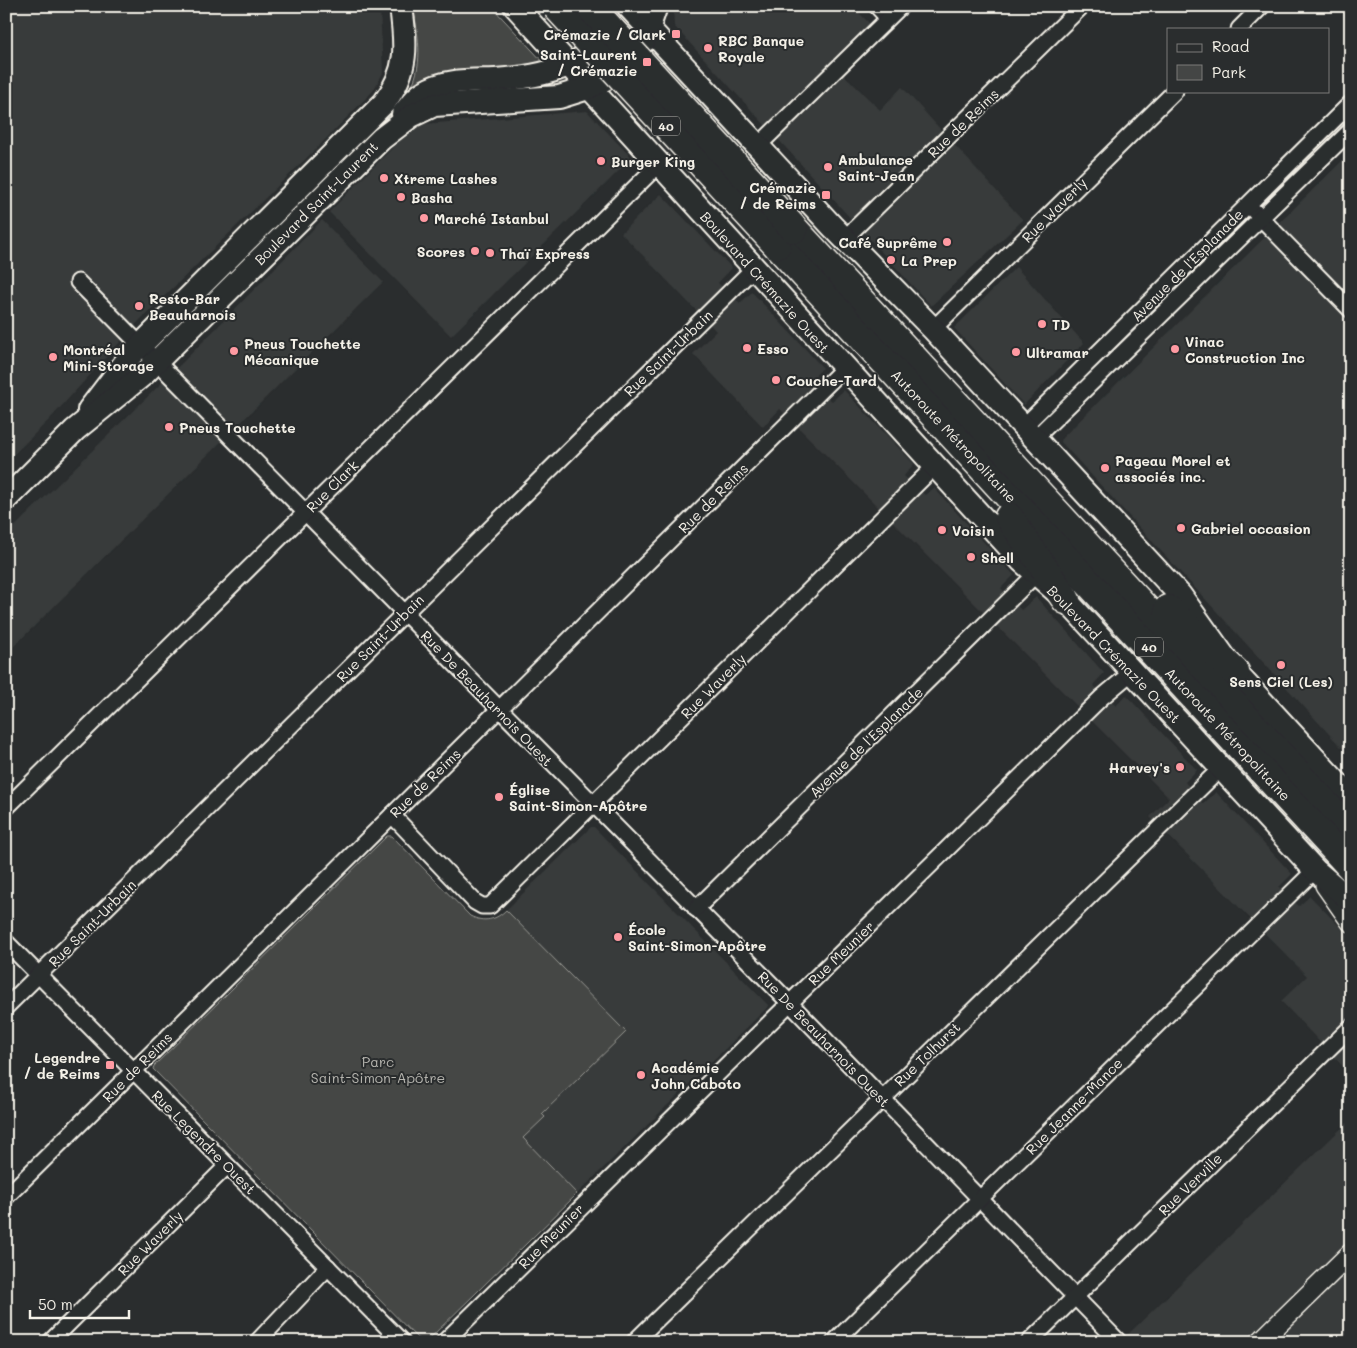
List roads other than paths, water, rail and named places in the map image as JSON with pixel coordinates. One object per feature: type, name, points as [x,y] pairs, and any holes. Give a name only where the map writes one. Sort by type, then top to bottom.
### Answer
[{"type":"highway","name":"Autoroute Métropolitaine","points":[[556,6],[1018,470],[1351,831]]},
{"type":"highway","name":"Autoroute Métropolitaine","points":[[589,6],[946,428],[1351,867]]},
{"type":"highway","points":[[946,428],[1066,600]]},
{"type":"highway","points":[[1018,470],[1235,672]]},
{"type":"main road","name":"Boulevard Saint-Laurent","points":[[6,499],[75,430],[133,384],[149,353],[384,103],[398,83],[404,62],[405,38],[401,6]]},
{"type":"main road","name":"Boulevard Crémazie Ouest","points":[[515,6],[578,61],[598,83],[628,132],[844,368],[1022,561],[1066,600],[1315,870],[1351,901]]},
{"type":"main road","points":[[645,37],[656,6]]},
{"type":"main road","points":[[625,12],[645,37],[690,72],[844,238],[934,329],[1028,433],[1190,606],[1235,672],[1351,798]]},
{"type":"main road","points":[[381,139],[422,93],[436,86],[457,82],[538,76],[578,61]]},
{"type":"main road","points":[[666,73],[690,72]]},
{"type":"main road","name":"Boulevard Saint-Laurent","points":[[149,353],[381,139],[411,116],[434,105],[553,98],[598,83]]},
{"type":"main road","points":[[628,132],[634,108]]},
{"type":"street","points":[[874,6],[887,20]]},
{"type":"street","points":[[758,146],[901,6]]},
{"type":"street","name":"Rue de Reims","points":[[844,238],[1082,6]]},
{"type":"street","points":[[1240,28],[1262,6]]},
{"type":"street","name":"Rue Waverly","points":[[934,329],[1174,92]]},
{"type":"street","name":"Avenue de l'Esplanade","points":[[1028,433],[1248,204],[1351,103]]},
{"type":"street","name":"Avenue de l'Esplanade","points":[[1028,433],[1261,217],[1351,130]]},
{"type":"street","name":"Rue Clark","points":[[6,808],[658,164]]},
{"type":"street","points":[[1248,204],[1351,310]]},
{"type":"street","name":"Rue Saint-Urbain","points":[[6,1007],[753,269]]},
{"type":"street","name":"Rue De Beauharnois Ouest","points":[[78,282],[790,1004],[1119,1342]]},
{"type":"street","name":"Rue de Reims","points":[[6,1197],[844,368]]},
{"type":"street","name":"Rue Waverly","points":[[392,816],[475,902],[482,906],[490,906],[594,806],[935,466]]},
{"type":"street","name":"Avenue de l'Esplanade","points":[[696,909],[1036,574]]},
{"type":"street","name":"Rue Meunier","points":[[444,1342],[1101,698],[1132,672]]},
{"type":"street","name":"Rue Tolhurst","points":[[634,1342],[1221,768]]},
{"type":"street","points":[[1315,870],[1351,922]]},
{"type":"street","name":"Rue Jeanne-Mance","points":[[834,1342],[1315,870]]},
{"type":"street","name":"Rue Legendre Ouest","points":[[6,942],[402,1342]]},
{"type":"street","name":"Rue Verville","points":[[1029,1342],[1351,1027]]},
{"type":"street","name":"Rue Waverly","points":[[50,1342],[228,1166]]},
{"type":"street","points":[[1260,1342],[1351,1253]]},
{"type":"street","points":[[257,1342],[328,1267]]},
{"type":"place","name":"Crémazie / Clark","points":[[676,34]]},
{"type":"place","name":"RBC Banque Royale","points":[[708,48]]},
{"type":"place","name":"Saint-Laurent / Crémazie","points":[[647,62]]},
{"type":"place","name":"Burger King","points":[[601,161]]},
{"type":"place","name":"Ambulance Saint-Jean","points":[[828,167]]},
{"type":"place","name":"Xtreme Lashes","points":[[384,178]]},
{"type":"place","name":"Crémazie / de Reims","points":[[826,195]]},
{"type":"place","name":"Basha","points":[[401,197]]},
{"type":"place","name":"Marché Istanbul","points":[[424,218]]},
{"type":"place","name":"Café Suprême","points":[[947,242]]},
{"type":"place","name":"Scores","points":[[475,251]]},
{"type":"place","name":"Thaï Express","points":[[490,253]]},
{"type":"place","name":"La Prep","points":[[891,260]]},
{"type":"place","name":"Resto-Bar Beauharnois","points":[[139,306]]},
{"type":"place","name":"TD","points":[[1042,324]]},
{"type":"place","name":"Esso","points":[[747,348]]},
{"type":"place","name":"Vinac Construction Inc","points":[[1175,349]]},
{"type":"place","name":"Pneus Touchette Mécanique","points":[[234,351]]},
{"type":"place","name":"Ultramar","points":[[1016,352]]},
{"type":"place","name":"Montréal Mini-Storage","points":[[53,357]]},
{"type":"place","name":"Couche-Tard","points":[[776,380]]},
{"type":"place","name":"Pneus Touchette","points":[[169,427]]},
{"type":"place","name":"Pageau Morel et associés inc.","points":[[1105,468]]},
{"type":"place","name":"Gabriel occasion","points":[[1181,528]]},
{"type":"place","name":"Voisin","points":[[942,530]]},
{"type":"place","name":"Shell","points":[[971,557]]},
{"type":"place","name":"Sens Ciel (Les)","points":[[1281,665]]},
{"type":"place","name":"Harvey's","points":[[1180,767]]},
{"type":"place","name":"Église Saint-Simon-Apôtre","points":[[499,797]]},
{"type":"place","name":"École Saint-Simon-Apôtre","points":[[618,937]]},
{"type":"place","name":"Legendre / de Reims","points":[[110,1065]]},
{"type":"place","name":"Académie John Caboto","points":[[641,1075]]},
{"type":"park label","name":"Parc Saint-Simon-Apôtre","points":[[378,1070]]}]
